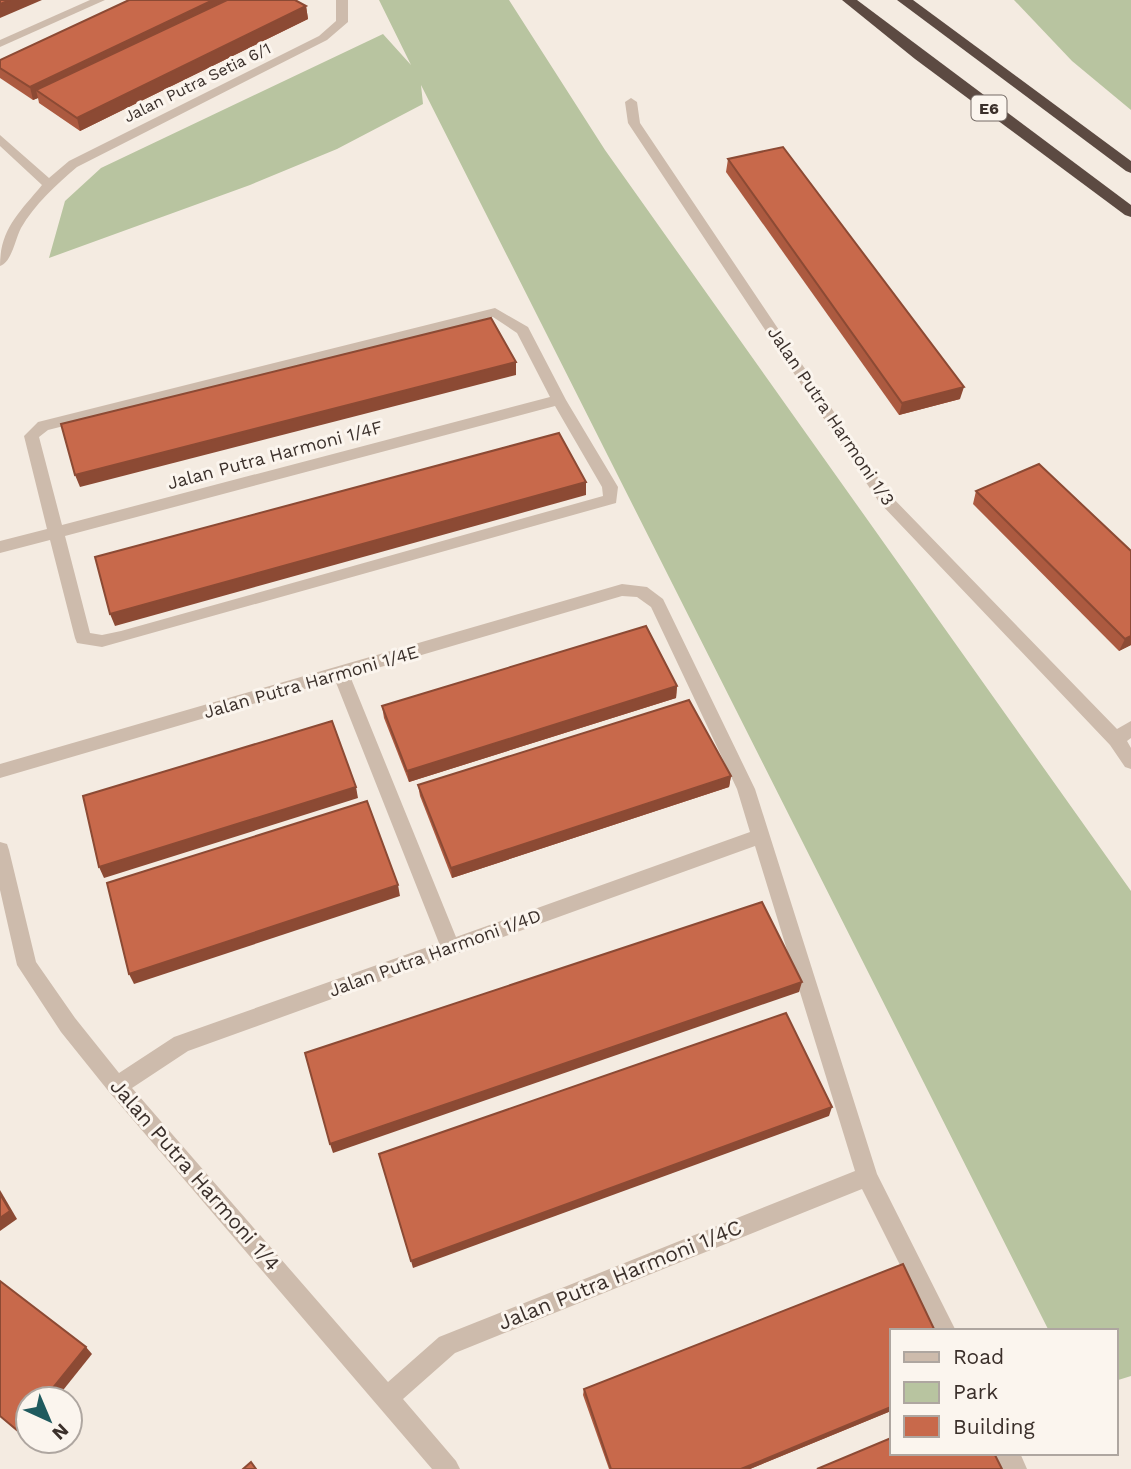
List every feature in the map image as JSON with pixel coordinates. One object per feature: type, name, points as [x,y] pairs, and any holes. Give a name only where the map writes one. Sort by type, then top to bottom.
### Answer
[{"type":"highway","name":"E6","points":[[849,0],[1131,212]]},
{"type":"highway","name":"E6","points":[[904,0],[1131,168]]},
{"type":"street","points":[[0,44],[99,0]]},
{"type":"street","name":"Jalan Putra Setia 6/1","points":[[49,185],[73,164],[110,143],[323,38],[342,22],[342,0]]},
{"type":"street","name":"Jalan Putra Harmoni 1/3","points":[[631,102],[634,122],[884,498],[1116,740],[1131,762]]},
{"type":"street","points":[[0,139],[49,185],[15,226],[0,262]]},
{"type":"street","points":[[495,312],[523,330],[559,400],[610,487],[611,499],[121,637],[102,641],[83,638],[31,436],[43,426],[495,312]]},
{"type":"street","name":"Jalan Putra Harmoni 1/4F","points":[[0,547],[559,400]]},
{"type":"street","name":"Jalan Putra Harmoni 1/4E","points":[[0,771],[341,674],[622,590],[641,591],[657,603],[746,789],[761,836]]},
{"type":"street","points":[[341,674],[451,948]]},
{"type":"street","points":[[1116,740],[1131,728]]},
{"type":"street","points":[[761,836],[867,1177],[944,1329]]},
{"type":"street","name":"Jalan Putra Harmoni 1/4D","points":[[117,1086],[180,1044],[761,836]]},
{"type":"street","name":"Jalan Putra Harmoni 1/4","points":[[0,850],[27,965],[68,1025],[117,1086],[448,1469]]},
{"type":"street","name":"Jalan Putra Harmoni 1/4C","points":[[388,1397],[447,1345],[867,1177]]},
{"type":"green space","points":[[379,0],[509,0],[605,150],[1131,891],[1131,1376],[1117,1380],[1117,1329],[1048,1329],[421,85],[423,104],[337,149],[250,185],[49,258],[65,201],[101,168],[383,34],[411,65]]},
{"type":"green space","points":[[1014,0],[1131,0],[1131,110],[1072,61]]},
{"type":"building","points":[[129,0],[213,0],[30,87],[0,68],[0,60]]},
{"type":"building","points":[[227,0],[295,0],[306,6],[77,118],[36,90]]},
{"type":"building","points":[[783,147],[964,387],[902,403],[728,159]]},
{"type":"building","points":[[491,318],[516,362],[75,475],[61,424]]},
{"type":"building","points":[[559,433],[586,482],[110,614],[95,557]]},
{"type":"building","points":[[1039,464],[1131,551],[1131,636],[1125,639],[976,491]]},
{"type":"building","points":[[646,626],[677,686],[407,771],[382,706]]},
{"type":"building","points":[[689,700],[731,776],[451,868],[418,785]]},
{"type":"building","points":[[332,721],[356,787],[99,867],[83,796]]},
{"type":"building","points":[[367,801],[398,885],[129,974],[107,883]]},
{"type":"building","points":[[762,902],[802,982],[330,1144],[305,1053]]},
{"type":"building","points":[[786,1013],[832,1107],[411,1261],[379,1154]]},
{"type":"building","points":[[0,1194],[10,1211],[0,1218]]},
{"type":"building","points":[[903,1264],[934,1329],[890,1329],[890,1407],[741,1469],[611,1469],[584,1389]]},
{"type":"building","points":[[0,1281],[86,1347],[55,1385],[14,1385],[14,1428],[0,1416]]},
{"type":"building","points":[[890,1438],[890,1455],[995,1455],[1002,1469],[817,1469]]},
{"type":"building","points":[[251,1462],[256,1469],[243,1469]]}]
